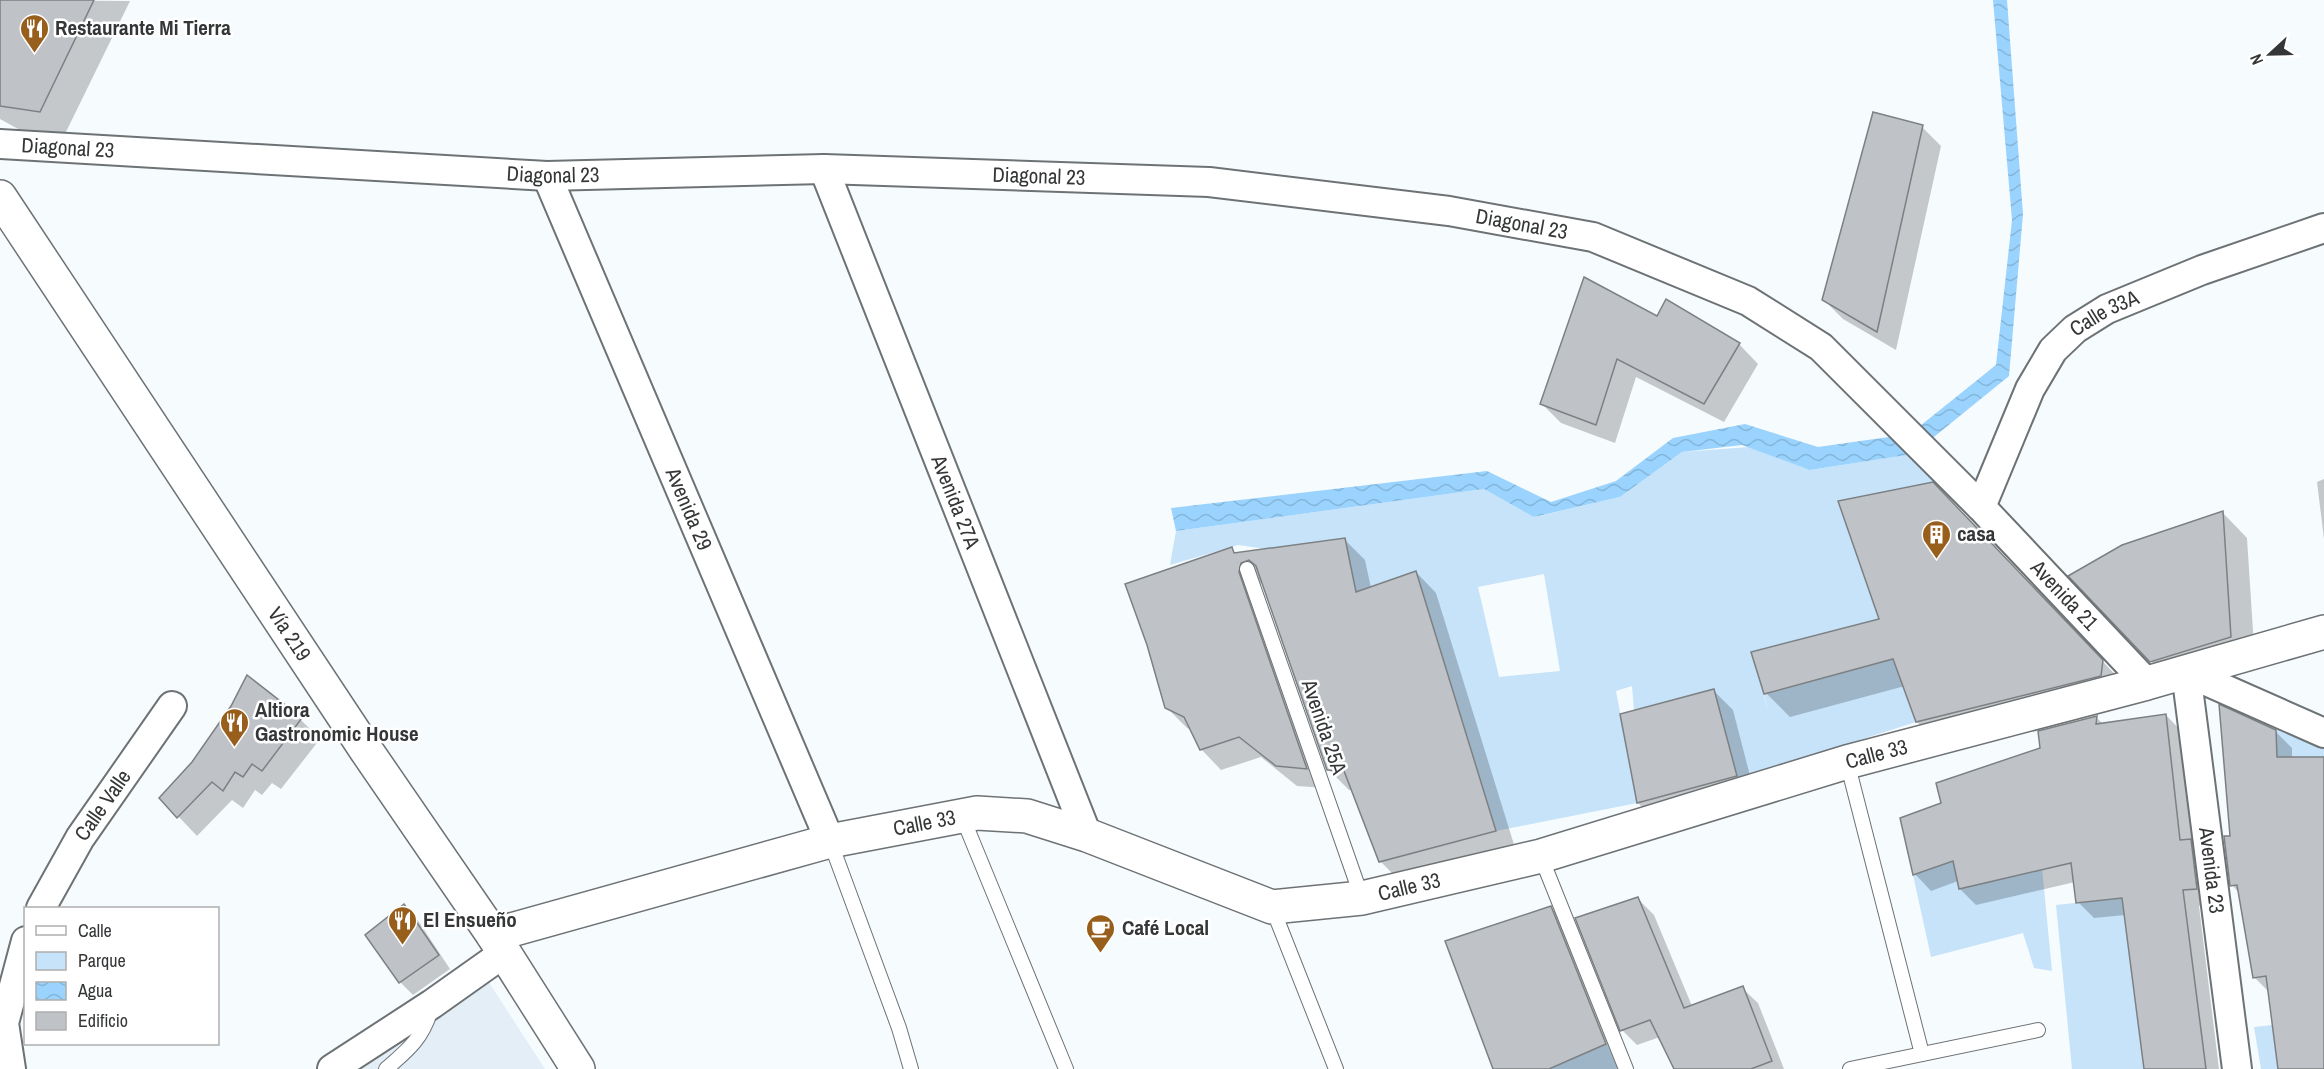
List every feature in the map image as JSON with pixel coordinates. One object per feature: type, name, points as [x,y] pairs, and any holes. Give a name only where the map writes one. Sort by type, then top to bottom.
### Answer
[{"type":"main road","name":"Vía 219","points":[[2,204],[498,944],[578,1069]]},
{"type":"main road","name":"Calle 33","points":[[498,944],[830,841],[977,813],[1027,816],[1087,835],[1272,907],[1362,898],[1541,856],[1847,762],[2147,684],[2324,632]]},
{"type":"street","name":"Diagonal 23","points":[[0,144],[547,176],[824,169],[1209,182],[1449,211],[1593,237],[1748,301],[1821,347],[1981,507]]},
{"type":"street","name":"Avenida 27A","points":[[824,169],[1087,835]]},
{"type":"street","name":"Avenida 29","points":[[547,176],[830,841]]},
{"type":"street","name":"Calle 33A","points":[[1981,507],[2030,389],[2053,350],[2075,328],[2108,309],[2202,270],[2324,228]]},
{"type":"street","name":"Avenida 21","points":[[1981,507],[2147,684]]},
{"type":"street","points":[[2186,672],[2324,732]]},
{"type":"street","name":"Avenida 23","points":[[2186,672],[2237,1069]]},
{"type":"street","name":"Calle Valle","points":[[42,907],[80,838],[172,706]]},
{"type":"street","points":[[332,1069],[432,1004],[498,944]]},
{"type":"street","points":[[11,1069],[4,1023],[24,948]]},
{"type":"lane","name":"Avenida 25A","points":[[1247,569],[1362,898]]},
{"type":"lane","points":[[1847,762],[1922,1054]]},
{"type":"lane","points":[[962,816],[1066,1069]]},
{"type":"lane","points":[[830,841],[899,1028],[911,1069]]},
{"type":"lane","points":[[1541,856],[1626,1069]]},
{"type":"lane","points":[[1272,907],[1336,1069]]},
{"type":"lane","points":[[386,1069],[414,1044],[427,1024],[432,1004]]},
{"type":"lane","points":[[1850,1069],[2038,1030]]},
{"type":"shaded area","points":[[488,981],[545,1069],[356,1069]]},
{"type":"green space","points":[[1749,447],[1810,470],[1913,454],[1939,481],[1838,501],[1879,619],[1751,652],[1770,716],[1764,694],[1893,659],[1916,722],[1737,779],[1714,689],[1634,710],[1632,686],[1616,691],[1637,803],[1496,831],[1416,571],[1356,592],[1345,539],[1274,550],[1238,545],[1170,565],[1176,531],[1484,489],[1535,517],[1620,497],[1682,452]],"holes":[[[1544,574],[1560,671],[1499,677],[1478,587]]]},
{"type":"green space","points":[[2276,725],[2324,746],[2324,757],[2277,757]]},
{"type":"green space","points":[[2039,837],[2052,971],[2034,968],[2023,933],[1931,957],[1913,875],[1953,861],[1959,889],[2027,873]]},
{"type":"green space","points":[[2122,898],[2144,1069],[2072,1069],[2056,905]]},
{"type":"green space","points":[[2273,1025],[2280,1069],[2261,1069],[2254,1027]]},
{"type":"green space","points":[[1607,1044],[1618,1069],[1549,1069]]},
{"type":"water","points":[[1993,0],[2007,0],[2023,214],[2009,376],[1913,454],[1810,470],[1742,445],[1682,452],[1620,497],[1534,517],[1484,489],[1176,531],[1171,508],[1487,471],[1551,502],[1616,481],[1673,438],[1745,424],[1818,447],[1910,434],[1996,365],[2012,220]]},
{"type":"building","name":"Restaurante Mi Tierra","points":[[0,0],[94,0],[40,112],[0,106]]},
{"type":"building","points":[[1873,112],[1923,125],[1877,332],[1822,300]]},
{"type":"building","points":[[1584,277],[1657,316],[1666,299],[1740,343],[1704,404],[1617,359],[1596,425],[1540,404]]},
{"type":"building","name":"casa","points":[[1933,482],[2103,660],[2101,676],[1916,722],[1893,659],[1764,694],[1751,652],[1879,619],[1838,501]]},
{"type":"building","points":[[2223,511],[2231,637],[2150,662],[2068,576],[2122,545]]},
{"type":"building","points":[[1345,538],[1356,592],[1416,571],[1496,831],[1379,862],[1344,771],[1327,770],[1256,566],[1249,560],[1241,563],[1239,572],[1307,769],[1276,766],[1239,737],[1200,750],[1184,717],[1165,708],[1147,645],[1125,584],[1232,547],[1234,553]]},
{"type":"building","name":"Altiora Gastronomic House","points":[[247,675],[302,718],[262,771],[252,764],[243,777],[235,772],[223,791],[212,782],[177,818],[159,798],[192,762],[231,706]]},
{"type":"building","points":[[1714,689],[1737,776],[1637,803],[1620,714]]},
{"type":"building","points":[[2219,704],[2276,730],[2277,757],[2324,757],[2324,1069],[2278,1069],[2266,976],[2253,978],[2237,885],[2230,886],[2224,836],[2230,836]]},
{"type":"building","points":[[2166,714],[2180,840],[2191,839],[2197,889],[2183,890],[2206,1069],[2144,1069],[2122,898],[2076,903],[2071,863],[1959,889],[1953,861],[1913,875],[1900,818],[1941,803],[1936,783],[2040,748],[2038,731],[2097,716],[2096,724]]},
{"type":"building","points":[[1638,897],[1684,1008],[1743,986],[1772,1061],[1751,1069],[1674,1069],[1650,1020],[1620,1031],[1575,918]]},
{"type":"building","name":"El Ensueño","points":[[404,904],[439,955],[399,983],[365,935]]},
{"type":"building","points":[[1551,906],[1606,1044],[1549,1069],[1493,1069],[1445,941]]},
{"type":"place","name":"Restaurante Mi Tierra","points":[[34,54]]},
{"type":"place","name":"casa","points":[[1936,560]]},
{"type":"place","name":"Altiora Gastronomic House","points":[[234,748]]},
{"type":"place","name":"El Ensueño","points":[[402,946]]},
{"type":"place","name":"Café Local","points":[[1101,954]]}]
